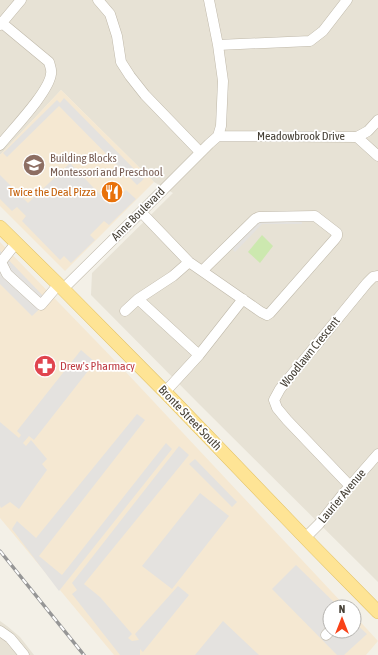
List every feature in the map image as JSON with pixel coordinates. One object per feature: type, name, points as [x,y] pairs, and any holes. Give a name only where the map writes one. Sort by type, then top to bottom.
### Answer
[{"type":"main road","name":"Bronte Street South","points":[[0,227],[61,286],[378,612]]},
{"type":"street","points":[[0,145],[45,90],[51,75],[49,62],[1,24],[21,0]]},
{"type":"street","points":[[98,0],[110,14],[121,62],[130,76],[144,95],[200,152]]},
{"type":"street","points":[[209,0],[218,44],[223,81],[221,126],[218,136]]},
{"type":"street","points":[[218,44],[310,41],[323,31],[347,0]]},
{"type":"street","name":"Meadowbrook Drive","points":[[218,136],[357,136],[368,131],[378,120]]},
{"type":"street","name":"Anne Boulevard","points":[[16,243],[1,262],[7,274],[41,305],[142,212],[200,152],[218,136]]},
{"type":"street","points":[[357,136],[378,156]]},
{"type":"street","points":[[142,212],[189,262],[264,314],[267,315],[335,239],[337,233],[315,216],[259,217],[255,219],[202,271]]},
{"type":"street","points":[[125,312],[138,298],[173,276],[189,262]]},
{"type":"street","name":"Woodlawn Crescent","points":[[350,486],[287,420],[277,408],[274,400],[280,389],[367,283],[373,277],[378,276]]},
{"type":"street","points":[[138,298],[199,355]]},
{"type":"street","points":[[165,392],[199,355],[243,299]]},
{"type":"street","name":"Laurier Avenue","points":[[305,538],[319,524],[378,454]]},
{"type":"street","points":[[0,631],[10,638],[24,655]]},
{"type":"shaded area","points":[[0,0],[378,0],[378,582],[91,295],[92,273],[173,193],[154,182],[61,90],[0,155]]},
{"type":"shaded area","points":[[61,90],[154,182],[65,271],[0,206],[0,155]]},
{"type":"shaded area","points":[[64,98],[144,179],[137,185],[59,106],[7,157],[3,153],[57,100],[60,103]]},
{"type":"shaded area","points":[[70,163],[110,205],[126,190],[136,199],[109,225],[104,221],[90,235],[95,240],[71,263],[64,256],[60,260],[22,221],[26,216],[17,207],[12,211],[0,199],[0,175],[28,203]]},
{"type":"shaded area","points":[[302,219],[302,224],[262,224],[235,252],[231,248],[258,221]]},
{"type":"shaded area","points":[[0,242],[124,370],[339,599],[322,599],[322,639],[362,639],[362,624],[378,641],[366,655],[114,655],[0,518]]},
{"type":"shaded area","points":[[0,251],[48,301],[32,316],[0,284]]},
{"type":"shaded area","points":[[81,350],[95,362],[34,440],[29,436],[23,443],[26,446],[31,440],[47,459],[42,464],[47,470],[19,509],[10,502],[1,508],[0,422],[19,438],[21,435],[17,431]]},
{"type":"shaded area","points":[[137,414],[145,420],[39,556],[62,575],[166,443],[172,449],[59,591],[12,529],[17,521],[36,538]]},
{"type":"shaded area","points":[[179,446],[189,455],[84,584],[100,597],[132,634],[128,638],[132,641],[139,640],[135,634],[178,586],[189,595],[143,652],[140,649],[140,655],[120,655],[72,594],[77,590],[72,583]]},
{"type":"shaded area","points":[[195,459],[237,502],[232,507],[189,464]]},
{"type":"shaded area","points":[[200,493],[229,516],[172,589],[142,566]]},
{"type":"shaded area","points":[[296,565],[331,599],[322,599],[322,639],[362,639],[344,655],[337,655],[272,589]]},
{"type":"shaded area","points":[[0,621],[20,637],[34,655],[0,655]]},
{"type":"shaded area","points":[[223,621],[259,655],[195,655]]},
{"type":"shaded area","points":[[362,629],[367,634],[362,639]]},
{"type":"green space","points":[[262,235],[273,246],[260,263],[248,252]]},
{"type":"railway","points":[[0,551],[84,655]]},
{"type":"place","name":"Building Blocks Montessori and Preschool","points":[[34,165]]},
{"type":"place","name":"Twice the Deal Pizza","points":[[112,192]]},
{"type":"place","name":"Drew's Pharmacy","points":[[45,366]]}]
